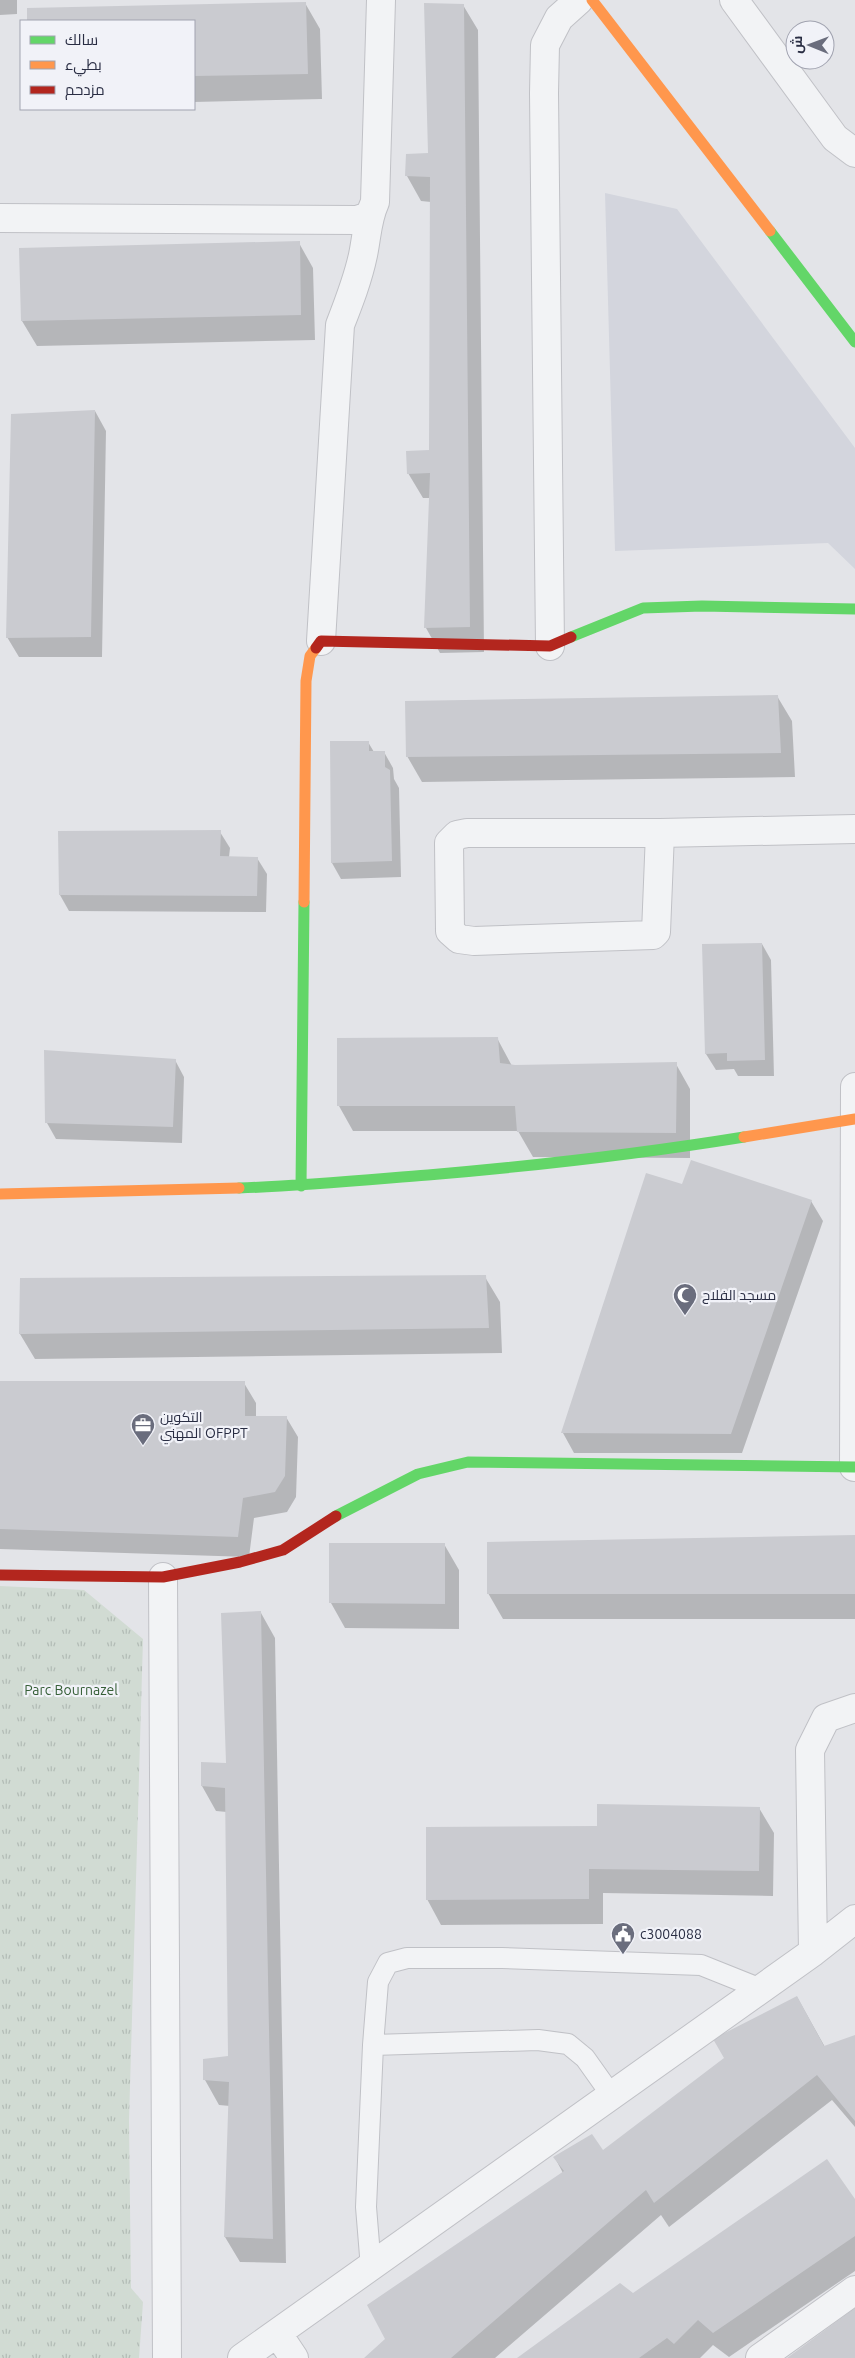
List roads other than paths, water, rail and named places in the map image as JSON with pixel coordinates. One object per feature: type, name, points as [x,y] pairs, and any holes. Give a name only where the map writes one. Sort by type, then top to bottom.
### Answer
[{"type":"street","points":[[302,1186],[306,681],[310,656],[321,642],[340,325],[355,287],[369,216],[375,202],[381,0]]},
{"type":"street","points":[[550,646],[545,45],[559,18],[579,0]]},
{"type":"street","points":[[592,0],[855,342]]},
{"type":"street","points":[[734,0],[836,138],[855,153]]},
{"type":"street","points":[[0,218],[356,220],[369,216]]},
{"type":"street","points":[[321,642],[334,640],[550,646],[643,608],[702,606],[855,609]]},
{"type":"street","points":[[660,833],[656,932],[653,935],[474,941],[459,938],[450,931],[449,842],[467,832],[660,833],[855,829]]},
{"type":"street","points":[[0,1575],[163,1577],[240,1562],[283,1550],[326,1521],[418,1474],[468,1462],[855,1467],[855,1087]]},
{"type":"street","points":[[0,1194],[302,1186],[533,1166],[663,1150],[855,1118]]},
{"type":"street","points":[[163,1577],[167,2358]]},
{"type":"street","points":[[813,1952],[810,1750],[826,1718],[855,1708]]},
{"type":"street","points":[[242,2358],[612,2096],[813,1952],[855,1919]]},
{"type":"street","points":[[760,2358],[855,2290]]},
{"type":"street","points":[[278,2334],[294,2358]]},
{"type":"lane","points":[[371,2268],[366,2207],[373,2045],[378,1982],[388,1963],[407,1958],[502,1958],[701,1965],[761,1989]]},
{"type":"lane","points":[[373,2045],[538,2040],[568,2044],[585,2058],[612,2096]]},
{"type":"place","name":"مسجد الفلاح","points":[[685,1316]]},
{"type":"place","name":"التكوين المهني OFPPT","points":[[143,1446]]},
{"type":"place","name":"c3004088","points":[[623,1955]]},
{"type":"park label","name":"Parc Bournazel","points":[[71,1690]]}]
